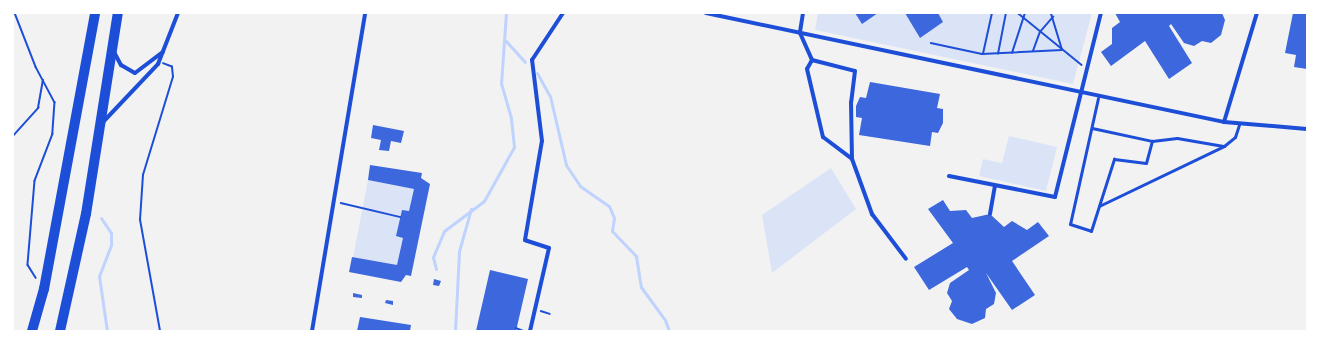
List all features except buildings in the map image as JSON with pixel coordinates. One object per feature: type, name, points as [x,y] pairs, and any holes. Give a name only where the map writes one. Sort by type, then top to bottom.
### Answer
[{"type":"highway","points":[[32,331],[44,289],[96,13]]},
{"type":"highway","points":[[60,331],[70,293],[100,129],[118,13]]},
{"type":"street","points":[[100,129],[109,114],[155,68],[169,44],[178,13]]},
{"type":"street","points":[[312,331],[365,13]]},
{"type":"street","points":[[530,331],[549,248],[525,240],[542,142],[532,60],[563,13]]},
{"type":"street","points":[[706,13],[1098,98],[1239,125],[1307,129]]},
{"type":"street","points":[[803,13],[800,33],[812,60]]},
{"type":"street","points":[[949,176],[1055,197],[1082,94],[1101,13]]},
{"type":"street","points":[[1224,122],[1257,13]]},
{"type":"street","points":[[113,46],[121,65],[135,73],[150,64],[169,44]]},
{"type":"street","points":[[812,60],[855,71],[851,102],[852,159],[872,214],[906,259]]},
{"type":"street","points":[[812,60],[807,69],[823,137],[852,159]]},
{"type":"street","points":[[990,214],[995,186]]},
{"type":"lane","points":[[1098,98],[1070,224],[1091,231],[1114,159],[1146,163],[1152,141]]},
{"type":"lane","points":[[1099,206],[1224,146],[1235,137],[1239,125]]},
{"type":"lane","points":[[1092,128],[1152,141],[1177,138],[1224,146]]},
{"type":"path","points":[[15,13],[43,78],[56,102],[53,134],[35,181],[28,265],[44,289]]},
{"type":"path","points":[[983,54],[992,13]]},
{"type":"path","points":[[998,54],[1006,13]]},
{"type":"path","points":[[1018,13],[1087,69]]},
{"type":"path","points":[[1012,53],[1025,13]]},
{"type":"path","points":[[1052,13],[1062,50]]},
{"type":"path","points":[[1033,51],[1040,32],[1053,17]]},
{"type":"path","points":[[932,43],[983,54],[1062,50]]},
{"type":"path","points":[[155,68],[168,65],[173,77],[143,175],[140,220],[160,331]]},
{"type":"path","points":[[13,136],[38,108],[43,78]]},
{"type":"path","points":[[333,201],[400,218]]},
{"type":"path","points":[[535,310],[550,314]]},
{"type":"path","points":[[516,328],[526,331]]},
{"type":"shaded area","points":[[818,13],[1092,13],[1073,84],[815,30]]},
{"type":"shaded area","points":[[1009,136],[1057,147],[1046,191],[979,176],[983,159],[1002,163]]},
{"type":"shaded area","points":[[831,168],[856,209],[772,273],[762,215]]},
{"type":"shaded area","points":[[368,180],[414,189],[399,267],[353,258]]},
{"type":"waterway","points":[[436,269],[433,257],[444,231],[484,201],[514,147],[511,118],[501,84],[506,13]]},
{"type":"waterway","points":[[506,41],[525,62]]},
{"type":"waterway","points":[[537,73],[550,96],[566,165],[580,186],[609,206],[614,218],[612,231],[636,256],[641,287],[665,320],[669,331]]},
{"type":"waterway","points":[[455,331],[459,251],[471,209]]},
{"type":"waterway","points":[[101,218],[111,233],[111,245],[99,276],[107,331]]}]
